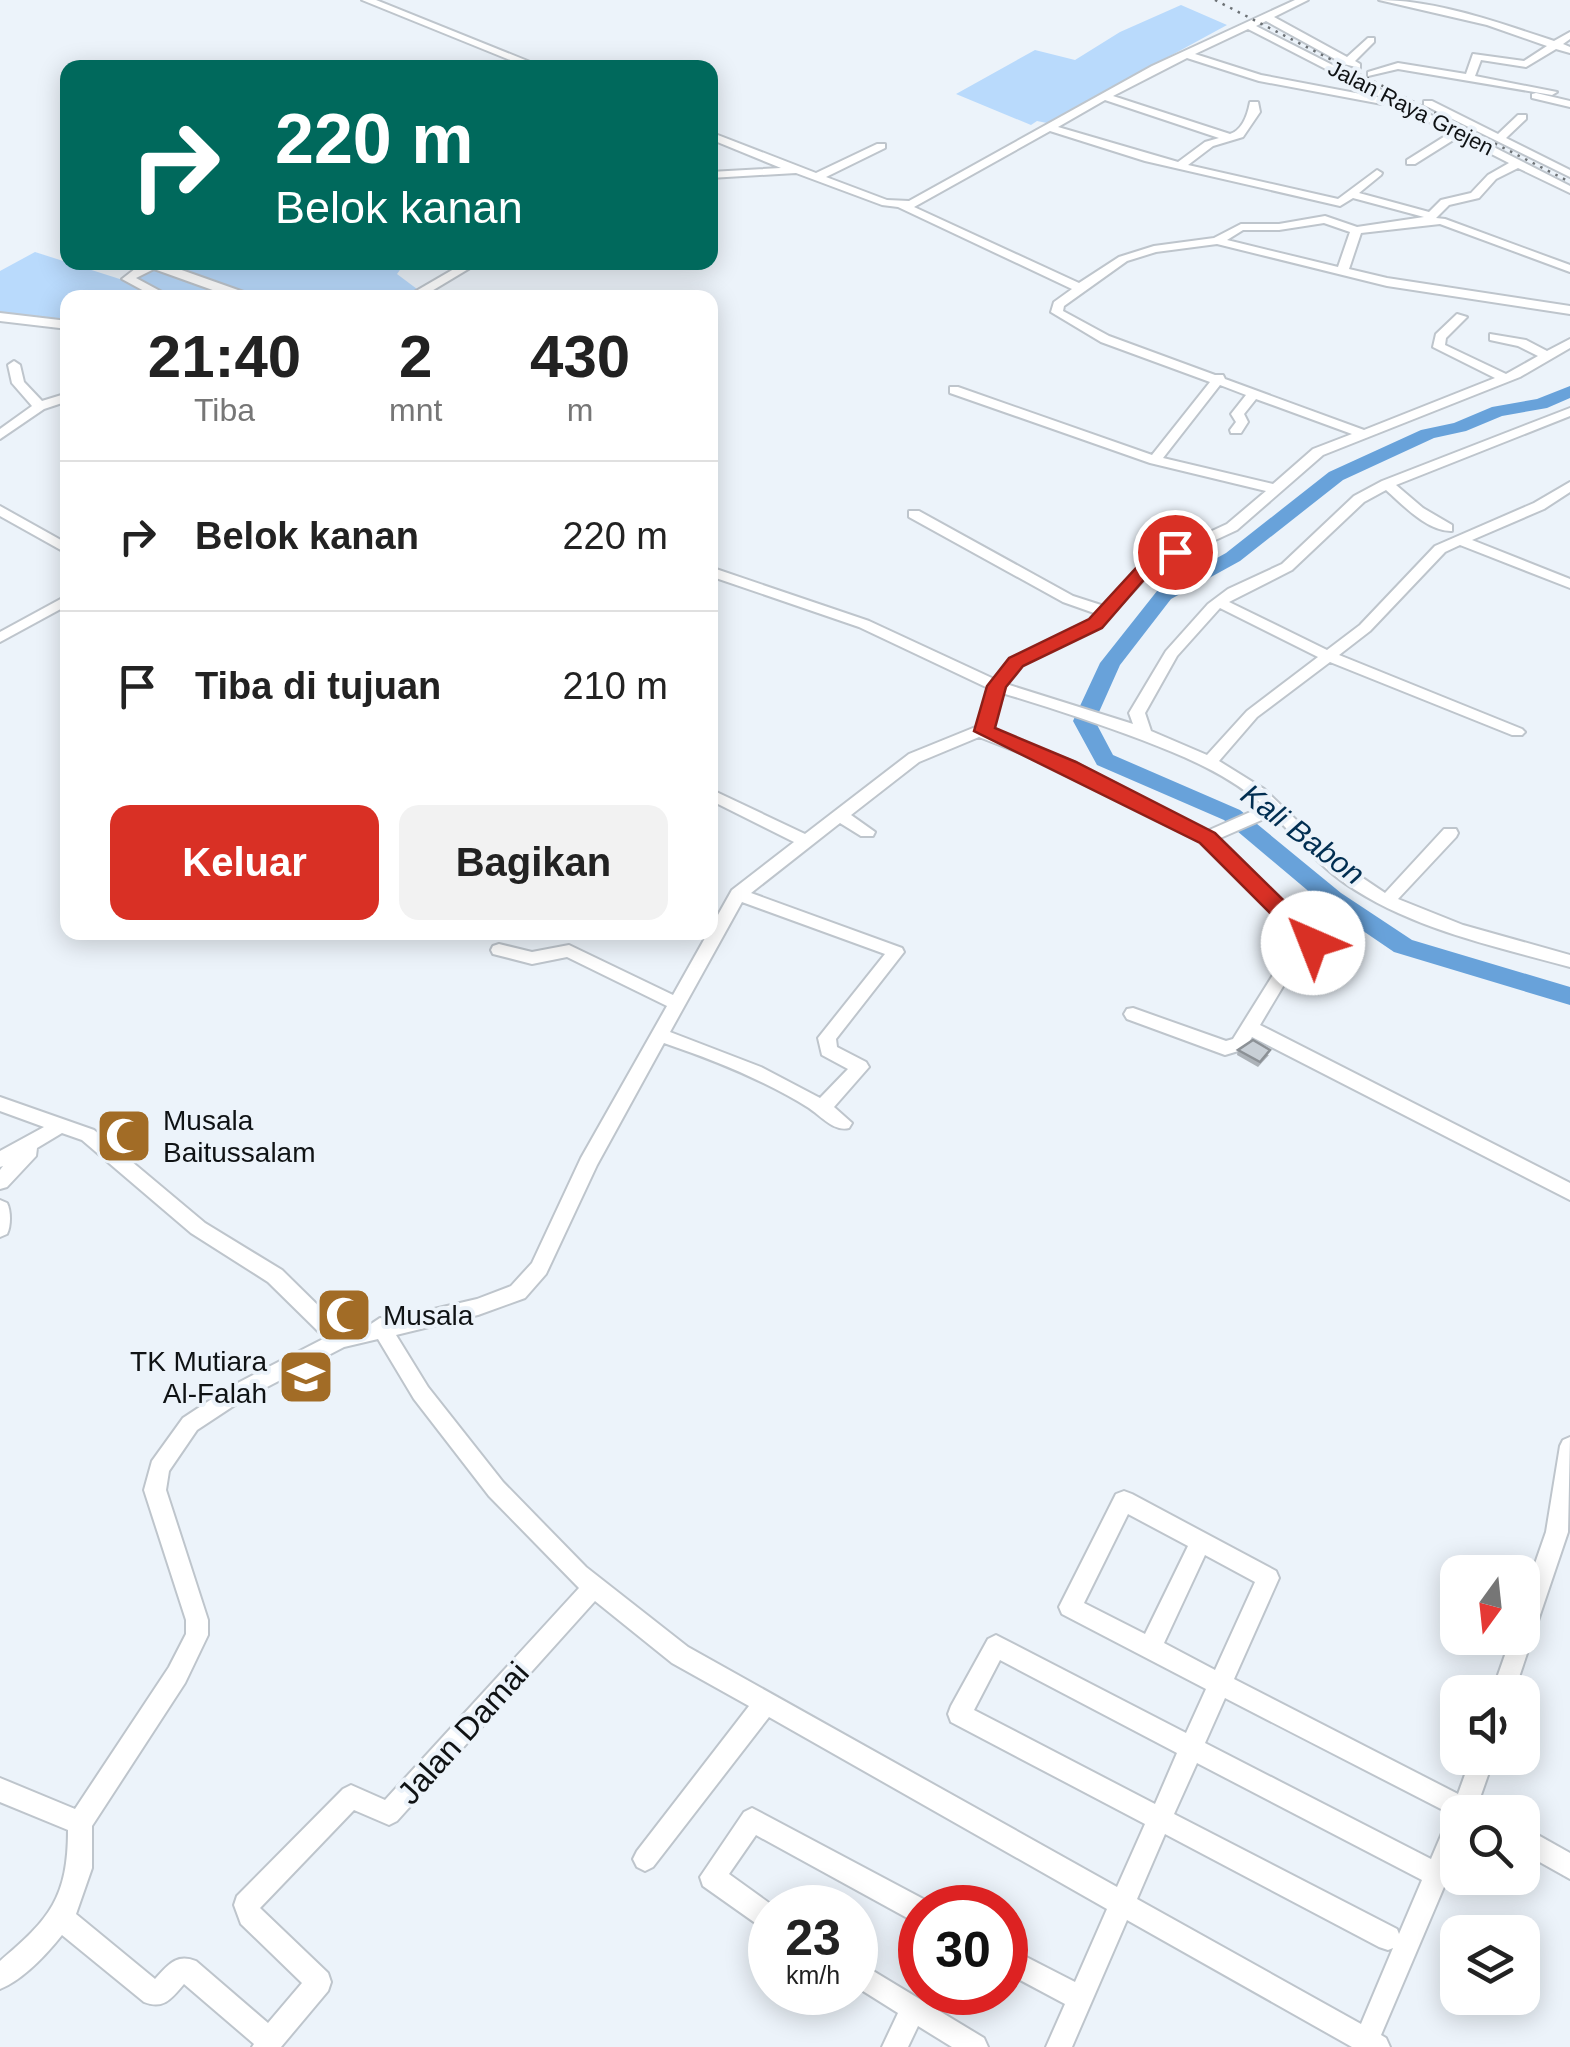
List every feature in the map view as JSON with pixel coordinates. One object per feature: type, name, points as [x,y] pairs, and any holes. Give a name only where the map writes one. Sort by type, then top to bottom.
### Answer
[{"type":"street","points":[[367,0],[520,60]]},
{"type":"street","points":[[903,206],[1186,54],[1260,23],[1302,0]]},
{"type":"street","points":[[1388,0],[1570,50]]},
{"type":"street","points":[[1260,23],[1348,62],[1570,174]]},
{"type":"street","name":"Jalan Raya Grejen","points":[[1260,23],[1392,98],[1570,190]]},
{"type":"street","points":[[1468,80],[1477,56],[1523,64],[1570,35]]},
{"type":"street","points":[[1348,62],[1371,40]]},
{"type":"street","points":[[1186,54],[1259,78],[1380,101],[1392,98]]},
{"type":"street","points":[[1372,74],[1398,66],[1570,104]]},
{"type":"street","points":[[1530,96],[1552,92]]},
{"type":"street","points":[[1104,97],[1230,138]]},
{"type":"street","points":[[1182,164],[1209,144],[1241,131],[1257,109],[1254,104]]},
{"type":"street","points":[[1499,138],[1522,117]]},
{"type":"street","points":[[1047,126],[1149,159],[1338,202],[1354,194],[1376,173]]},
{"type":"street","points":[[1411,162],[1458,132]]},
{"type":"street","points":[[718,139],[842,189],[903,206],[1080,288]]},
{"type":"street","points":[[816,177],[881,146]]},
{"type":"street","points":[[1361,433],[1105,339],[1057,312],[1058,306],[1122,259],[1154,249],[1217,241],[1241,227],[1279,227],[1320,219],[1356,230],[1430,218],[1445,202],[1475,196],[1492,178],[1518,163]]},
{"type":"street","points":[[718,175],[796,170]]},
{"type":"street","points":[[1354,194],[1463,228],[1570,268]]},
{"type":"street","points":[[1342,272],[1356,230]]},
{"type":"street","points":[[1217,241],[1234,248],[1273,251],[1342,272],[1570,310]]},
{"type":"street","points":[[139,270],[128,280],[150,290]]},
{"type":"street","points":[[167,270],[225,290]]},
{"type":"street","points":[[424,290],[461,270]]},
{"type":"street","points":[[0,317],[60,324]]},
{"type":"street","points":[[1461,317],[1440,337],[1439,347],[1504,378]]},
{"type":"street","points":[[1494,337],[1522,343],[1548,358]]},
{"type":"street","points":[[984,731],[996,686],[1016,662],[1096,624],[1150,566],[1220,534],[1301,462],[1361,433],[1504,378],[1570,343]]},
{"type":"street","points":[[14,365],[18,382],[40,406]]},
{"type":"street","points":[[1155,460],[1219,378]]},
{"type":"street","points":[[954,390],[1155,460],[1272,488]]},
{"type":"street","points":[[1236,430],[1242,422],[1237,414],[1254,392]]},
{"type":"street","points":[[0,435],[40,406],[60,400]]},
{"type":"street","points":[[1145,736],[1137,713],[1146,693],[1192,628],[1219,602],[1287,567],[1358,499],[1570,412]]},
{"type":"street","points":[[1387,484],[1418,511],[1447,528]]},
{"type":"street","points":[[1207,764],[1252,714],[1365,628],[1432,555],[1539,506],[1570,486]]},
{"type":"street","points":[[0,510],[60,545]]},
{"type":"street","points":[[914,514],[1068,599],[1106,612]]},
{"type":"street","points":[[1459,540],[1570,584]]},
{"type":"street","points":[[718,573],[864,624],[996,686],[1116,723],[1207,764],[1242,781],[1349,878],[1388,900],[1435,922],[1570,962]]},
{"type":"street","points":[[1219,602],[1330,658],[1517,732]]},
{"type":"street","points":[[0,638],[60,604]]},
{"type":"street","points":[[718,929],[738,894],[914,758],[938,745],[984,731],[1069,766],[1211,836],[1312,939],[1310,947],[1282,974],[1238,1044],[1225,1048],[1133,1014]]},
{"type":"street","points":[[718,798],[807,842]]},
{"type":"street","points":[[1211,836],[1271,809]]},
{"type":"street","points":[[840,816],[867,832]]},
{"type":"street","points":[[1388,900],[1450,834]]},
{"type":"street","points":[[738,894],[896,952],[827,1038],[828,1050],[860,1067],[823,1107]]},
{"type":"street","points":[[0,1977],[61,1918],[80,1868],[80,1824],[177,1675],[196,1635],[198,1620],[155,1490],[159,1468],[190,1424],[340,1340],[380,1326],[502,1300],[532,1278],[588,1163],[711,940]]},
{"type":"street","points":[[498,950],[532,958],[570,952],[675,1003]]},
{"type":"street","points":[[1249,1027],[1570,1192]]},
{"type":"street","points":[[658,1035],[704,1050],[823,1107],[844,1123]]},
{"type":"street","points":[[0,1104],[54,1129],[88,1135],[198,1228],[275,1276],[340,1340]]},
{"type":"street","points":[[0,1160],[54,1129]]},
{"type":"street","points":[[0,1182],[54,1129]]},
{"type":"street","points":[[0,1208],[0,1229]]},
{"type":"street","points":[[380,1326],[421,1393],[496,1489],[594,1587],[680,1655],[1371,2044],[1440,1869]]},
{"type":"street","points":[[1540,1581],[1556,1532],[1570,1446]]},
{"type":"street","points":[[1059,2047],[1121,1903],[1220,1682],[1268,1578],[1124,1502],[1070,1607],[1220,1682],[1440,1799]]},
{"type":"street","points":[[1150,1648],[1201,1541]]},
{"type":"street","name":"Jalan Damai","points":[[267,2044],[319,1982],[250,1915],[246,1905],[351,1797],[389,1814],[594,1587]]},
{"type":"street","points":[[1388,1938],[959,1714],[996,1646],[1423,1868]]},
{"type":"street","points":[[645,1859],[766,1703]]},
{"type":"street","points":[[0,1790],[80,1824]]},
{"type":"street","points":[[748,1902],[712,1877],[752,1820],[873,1885]]},
{"type":"street","points":[[1540,1849],[1570,1867]]},
{"type":"street","points":[[61,1918],[153,1993],[159,1993],[180,1970],[187,1970],[267,2044]]},
{"type":"street","points":[[1028,1971],[1080,2000]]},
{"type":"street","points":[[895,2047],[911,2015]]},
{"type":"street","points":[[925,2015],[976,2047]]},
{"type":"shaded area","points":[[1181,5],[1227,25],[1047,123],[1037,121],[1031,125],[956,94],[1035,50],[1075,60],[1120,32]]},
{"type":"shaded area","points":[[35,252],[60,260],[60,270],[91,270],[126,281],[145,270],[400,270],[397,274],[417,289],[60,290],[60,323],[0,315],[0,271]]},
{"type":"building","points":[[1253,1040],[1270,1050],[1260,1062],[1238,1050]]},
{"type":"building","points":[[123,1120],[136,1129],[121,1141],[108,1132]]},
{"type":"building","points":[[346,1296],[359,1311],[344,1322],[329,1307]]},
{"type":"building","name":"TK Mutiara Al-Falah","points":[[310,1363],[319,1376],[302,1385],[294,1372]]},
{"type":"waterway","name":"Kali Babon","points":[[1570,391],[1541,404],[1498,411],[1460,427],[1428,434],[1336,476],[1233,557],[1164,595],[1110,663],[1084,721],[1105,760],[1232,815],[1333,899],[1403,946],[1570,996]]},
{"type":"railway","points":[[1215,0],[1570,182]]},
{"type":"place","name":"Musala Baitussalam","points":[[124,1136]]},
{"type":"place","name":"Musala","points":[[344,1315]]},
{"type":"place","name":"TK Mutiara Al-Falah","points":[[306,1377]]},
{"type":"route","points":[[1175,552],[1142,572],[1096,624],[1016,662],[996,686],[984,731],[1069,766],[1208,838],[1308,933],[1313,943]]}]
